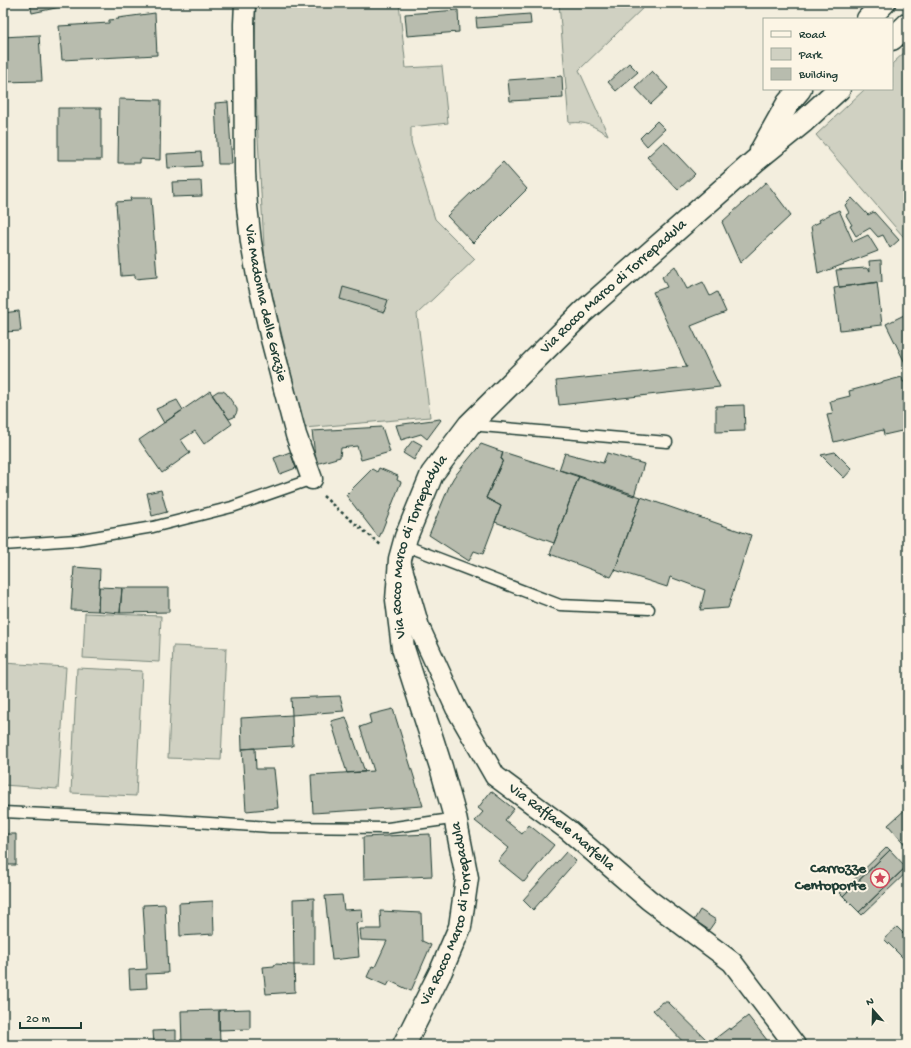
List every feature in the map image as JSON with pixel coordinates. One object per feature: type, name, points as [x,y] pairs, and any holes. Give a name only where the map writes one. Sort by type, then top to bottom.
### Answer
[{"type":"main road","points":[[869,18],[884,3]]},
{"type":"main road","points":[[893,38],[908,24]]},
{"type":"main road","points":[[755,161],[788,103],[799,90]]},
{"type":"main road","name":"Via Rocco Marco di Torrepadula","points":[[404,1045],[441,971],[460,927],[467,878],[455,817],[441,767],[403,648],[397,600],[402,552],[406,537],[432,474],[469,425],[583,312],[755,161],[804,122],[838,90]]},
{"type":"street","name":"Via Madonna delle Grazie","points":[[245,3],[245,172],[251,242],[271,339],[296,435],[312,479]]},
{"type":"street","name":"Via Raffaele Marfella","points":[[402,552],[419,627],[456,708],[495,776],[568,830],[649,900],[732,962],[795,1045]]},
{"type":"lane","points":[[469,425],[667,442]]},
{"type":"lane","points":[[3,545],[76,540],[153,527],[232,507],[312,479]]},
{"type":"lane","points":[[402,552],[560,605],[649,609]]},
{"type":"lane","points":[[3,812],[151,819],[270,827],[388,828],[455,817]]},
{"type":"path","points":[[312,479],[322,495],[370,537],[402,552]]},
{"type":"green space","points":[[256,3],[399,3],[406,68],[442,66],[448,123],[411,127],[411,142],[435,219],[475,259],[417,314],[430,417],[304,428],[265,264],[257,120],[255,52]]},
{"type":"green space","points":[[559,3],[648,3],[579,70],[608,135],[590,125],[569,123]]},
{"type":"green space","points":[[908,49],[908,242],[816,135],[864,90],[893,90],[893,63]]},
{"type":"green space","points":[[85,613],[161,616],[159,662],[83,658]]},
{"type":"green space","points":[[173,646],[226,648],[221,760],[168,758]]},
{"type":"green space","points":[[3,663],[66,667],[58,789],[3,785]]},
{"type":"green space","points":[[77,668],[142,671],[136,796],[71,793]]},
{"type":"building","points":[[30,3],[65,3],[65,6],[32,13]]},
{"type":"building","points":[[458,10],[459,32],[407,36],[405,14]]},
{"type":"building","points":[[155,13],[157,55],[62,60],[59,26],[109,23],[109,20],[119,19],[118,18]]},
{"type":"building","points":[[530,14],[531,24],[477,28],[476,18]]},
{"type":"building","points":[[39,35],[42,81],[3,82],[3,37]]},
{"type":"building","points":[[629,63],[638,72],[616,91],[608,82]]},
{"type":"building","points":[[652,71],[668,88],[651,104],[635,87]]},
{"type":"building","points":[[562,76],[563,98],[510,101],[508,80]]},
{"type":"building","points":[[119,99],[161,100],[160,160],[140,159],[140,163],[118,163]]},
{"type":"building","points":[[228,102],[232,164],[218,164],[215,103]]},
{"type":"building","points":[[58,108],[101,108],[101,160],[58,160]]},
{"type":"building","points":[[657,121],[665,129],[647,146],[640,138]]},
{"type":"building","points":[[664,141],[695,174],[678,190],[647,157]]},
{"type":"building","points":[[201,152],[202,166],[168,168],[167,154]]},
{"type":"building","points":[[503,162],[527,189],[473,243],[447,216]]},
{"type":"building","points":[[201,181],[202,196],[173,197],[172,182]]},
{"type":"building","points":[[766,182],[791,215],[740,263],[722,222]]},
{"type":"building","points":[[130,198],[151,198],[157,277],[135,279],[135,275],[121,276],[116,202],[131,201]]},
{"type":"building","points":[[852,198],[868,215],[874,212],[899,240],[890,248],[883,235],[878,237],[870,228],[856,236],[846,215],[849,213],[845,205]]},
{"type":"building","points":[[839,210],[853,242],[868,235],[878,251],[818,274],[811,226],[820,222],[819,220]]},
{"type":"building","points":[[881,260],[882,282],[839,287],[836,270],[866,268],[870,271],[869,261]]},
{"type":"building","points":[[675,266],[687,289],[703,282],[710,296],[717,292],[726,312],[691,326],[720,387],[559,405],[556,381],[687,367],[653,292],[667,287],[662,277]]},
{"type":"building","points":[[877,282],[882,325],[840,330],[834,288]]},
{"type":"building","points":[[343,287],[388,300],[384,312],[340,299]]},
{"type":"building","points":[[19,311],[21,331],[4,332],[3,313]]},
{"type":"building","points":[[904,315],[908,322],[908,369],[886,324]]},
{"type":"building","points":[[902,377],[903,382],[908,381],[908,422],[904,423],[906,430],[884,435],[883,430],[834,442],[827,415],[833,414],[830,401],[850,396],[849,391]]},
{"type":"building","points":[[210,391],[232,424],[204,444],[195,431],[181,440],[190,453],[162,473],[139,440]]},
{"type":"building","points":[[218,391],[223,391],[226,393],[237,409],[234,417],[229,419],[212,395]]},
{"type":"building","points":[[177,400],[183,410],[164,423],[156,409]]},
{"type":"building","points":[[744,405],[745,431],[716,432],[716,406]]},
{"type":"building","points":[[441,420],[427,439],[421,434],[401,440],[396,425]]},
{"type":"building","points":[[382,427],[390,452],[361,460],[357,446],[341,448],[340,457],[316,464],[312,431]]},
{"type":"building","points":[[413,440],[422,445],[414,460],[403,453]]},
{"type":"building","points":[[481,444],[503,452],[501,459],[503,460],[486,498],[501,506],[483,554],[474,551],[469,561],[429,535],[454,477]]},
{"type":"building","points":[[290,452],[296,468],[280,474],[274,458]]},
{"type":"building","points":[[503,452],[579,476],[554,543],[495,522],[501,506],[486,498],[503,460],[501,459]]},
{"type":"building","points":[[835,452],[852,469],[844,478],[821,455]]},
{"type":"building","points":[[565,453],[603,463],[607,453],[644,464],[634,496],[559,470]]},
{"type":"building","points":[[379,468],[398,476],[397,480],[401,482],[379,538],[346,495],[372,469],[377,472]]},
{"type":"building","points":[[579,476],[641,497],[615,570],[611,577],[550,554]]},
{"type":"building","points":[[161,490],[167,512],[152,516],[147,493]]},
{"type":"building","points":[[641,497],[751,535],[728,608],[700,610],[705,590],[670,577],[667,587],[615,570]]},
{"type":"building","points":[[74,567],[100,569],[98,611],[71,610]]},
{"type":"building","points":[[99,587],[122,588],[120,613],[98,611]]},
{"type":"building","points":[[122,588],[169,588],[169,612],[120,613]]},
{"type":"building","points":[[340,696],[344,711],[292,715],[291,698]]},
{"type":"building","points":[[393,709],[423,806],[313,813],[311,775],[374,771],[360,727],[371,723],[369,715]]},
{"type":"building","points":[[292,715],[293,746],[242,749],[241,718]]},
{"type":"building","points":[[346,717],[365,772],[347,773],[331,721]]},
{"type":"building","points":[[255,748],[256,769],[274,769],[278,808],[246,811],[242,749]]},
{"type":"building","points":[[491,791],[514,809],[505,820],[522,834],[529,825],[554,845],[524,882],[498,861],[509,848],[475,821],[483,812],[478,808]]},
{"type":"building","points":[[908,807],[908,848],[888,825]]},
{"type":"building","points":[[3,829],[6,829],[6,834],[16,834],[16,865],[7,865],[7,877],[3,877]]},
{"type":"building","points":[[430,834],[432,876],[364,879],[363,837]]},
{"type":"building","points":[[887,847],[890,850],[843,896],[840,893]]},
{"type":"building","points":[[890,850],[906,867],[859,912],[843,896]]},
{"type":"building","points":[[566,852],[576,861],[533,910],[523,900]]},
{"type":"building","points":[[906,867],[908,868],[908,871],[862,915],[859,912]]},
{"type":"building","points":[[342,895],[344,910],[362,909],[363,922],[356,923],[359,957],[332,960],[325,896]]},
{"type":"building","points":[[314,898],[314,965],[294,965],[293,899]]},
{"type":"building","points":[[213,901],[214,934],[180,936],[179,903]]},
{"type":"building","points":[[165,904],[168,973],[146,974],[147,988],[130,989],[129,970],[147,969],[143,905]]},
{"type":"building","points":[[700,910],[716,920],[709,930],[694,920]]},
{"type":"building","points":[[380,911],[421,913],[422,941],[431,945],[411,991],[390,981],[387,986],[367,977],[372,966],[375,967],[387,941],[361,940],[360,929],[381,929]]},
{"type":"building","points":[[897,927],[904,934],[908,930],[908,960],[906,961],[884,939]]},
{"type":"building","points":[[275,964],[294,965],[295,992],[266,994],[263,967],[274,966]]},
{"type":"building","points":[[663,1002],[668,1002],[710,1043],[716,1038],[722,1045],[686,1045],[653,1010]]},
{"type":"building","points":[[250,1009],[250,1029],[219,1030],[219,1010]]},
{"type":"building","points":[[219,1010],[220,1045],[182,1045],[181,1011]]},
{"type":"building","points":[[748,1016],[771,1045],[722,1045],[716,1038],[729,1028],[730,1030]]},
{"type":"building","points":[[176,1030],[176,1045],[154,1045],[153,1031]]},
{"type":"place","name":"Carrozze Centoporte","points":[[880,878]]}]
